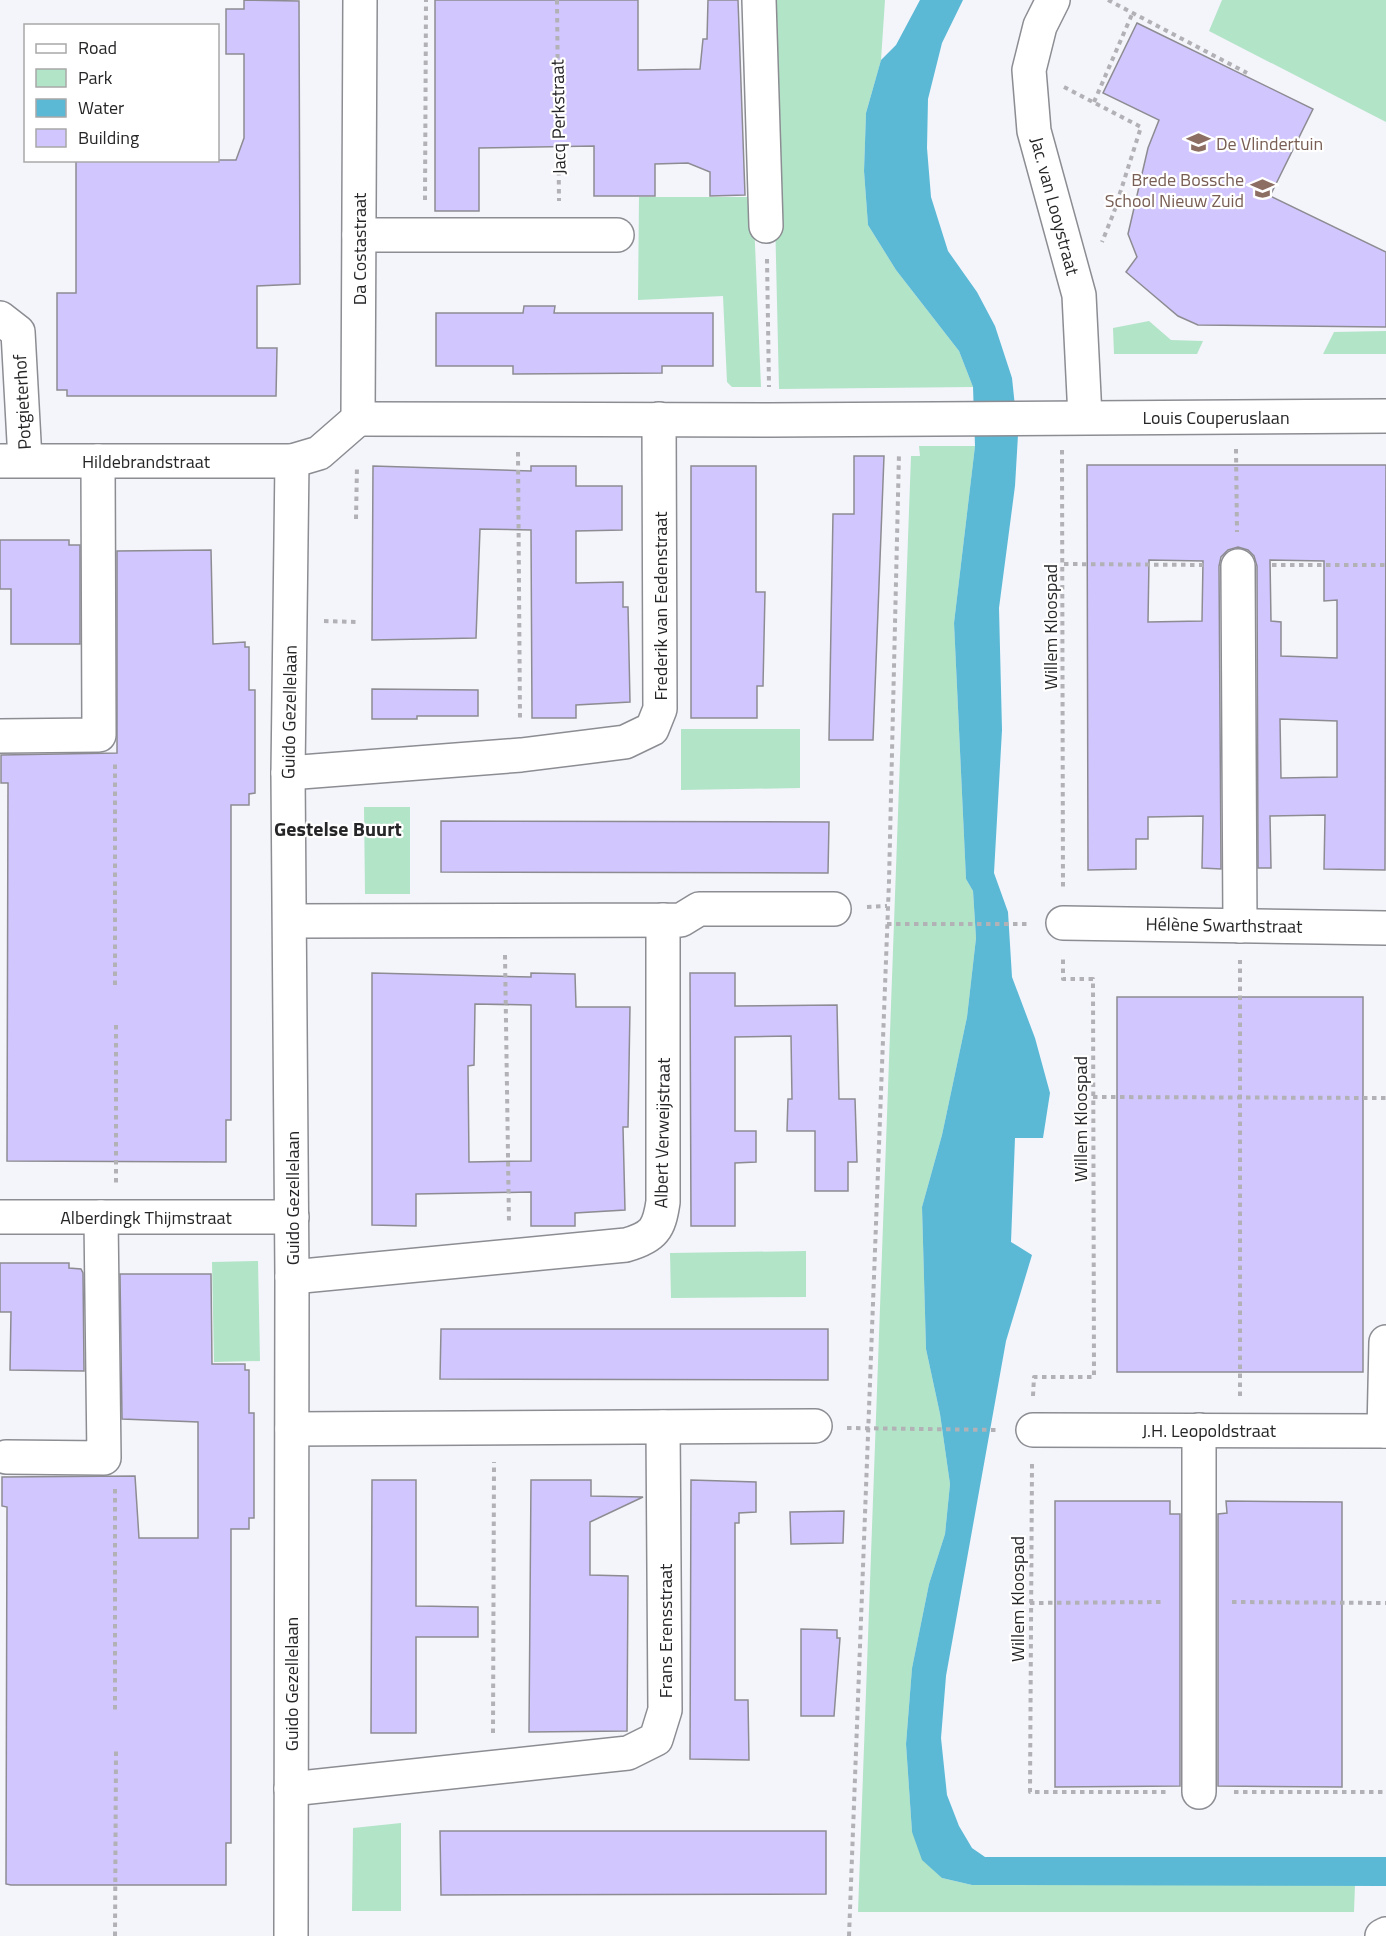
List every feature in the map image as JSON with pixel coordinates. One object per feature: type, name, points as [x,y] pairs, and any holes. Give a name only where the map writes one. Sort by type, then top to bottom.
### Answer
[{"type":"street","name":"Da Costastraat","points":[[358,419],[360,0]]},
{"type":"street","points":[[759,0],[766,226]]},
{"type":"street","name":"Jac. van Looystraat","points":[[1053,0],[1040,26],[1029,70],[1034,131],[1079,295],[1064,417]]},
{"type":"street","points":[[359,235],[617,236]]},
{"type":"street","name":"Potgieterhof","points":[[0,318],[18,332],[12,460]]},
{"type":"street","name":"Louis Couperuslaan","points":[[910,419],[1386,416]]},
{"type":"street","points":[[292,461],[319,453],[358,419],[910,419]]},
{"type":"street","name":"Frederik van Eedenstraat","points":[[288,773],[521,754],[625,742],[652,729],[660,709],[659,419]]},
{"type":"street","name":"Hildebrandstraat","points":[[12,460],[292,461]]},
{"type":"street","points":[[0,736],[99,735],[98,461]]},
{"type":"street","name":"Guido Gezellelaan","points":[[291,1936],[292,1217],[288,773],[292,461]]},
{"type":"street","points":[[1238,566],[1240,926]]},
{"type":"street","points":[[291,921],[681,920],[699,909],[834,909]]},
{"type":"street","name":"Albert Verweijstraat","points":[[292,1276],[509,1257],[626,1245],[645,1240],[660,1224],[663,1202],[663,920]]},
{"type":"street","name":"Hélène Swarthstraat","points":[[1047,923],[1386,928]]},
{"type":"street","name":"Alberdingk Thijmstraat","points":[[0,1217],[292,1217]]},
{"type":"street","points":[[6,1457],[104,1458],[108,1217]]},
{"type":"street","points":[[1385,1431],[1386,1342]]},
{"type":"street","points":[[292,1429],[815,1426]]},
{"type":"street","name":"Frans Erensstraat","points":[[291,1789],[628,1753],[656,1739],[665,1710],[663,1427]]},
{"type":"street","name":"J.H. Leopoldstraat","points":[[1033,1430],[1385,1431]]},
{"type":"street","points":[[1199,1430],[1199,1792]]},
{"type":"street","points":[[1382,1936],[1386,1934]]},
{"type":"path","points":[[425,235],[426,0]]},
{"type":"path","name":"Jacq Perkstraat","points":[[557,0],[559,235]]},
{"type":"path","points":[[1108,0],[1247,73]]},
{"type":"path","points":[[1094,102],[1133,12]]},
{"type":"path","points":[[1029,70],[1141,127],[1114,212],[1101,243]]},
{"type":"path","points":[[766,226],[770,420]]},
{"type":"path","name":"Willem Kloospad","points":[[1030,1791],[1034,1377],[1094,1377],[1093,979],[1063,979],[1047,923],[1064,417]]},
{"type":"path","points":[[1235,417],[1238,566]]},
{"type":"path","points":[[518,419],[521,754]]},
{"type":"path","points":[[849,1936],[886,924],[910,419]]},
{"type":"path","points":[[99,735],[115,755],[115,985]]},
{"type":"path","points":[[505,920],[509,1257]]},
{"type":"path","points":[[886,924],[1047,923]]},
{"type":"path","points":[[1240,926],[1240,1430]]},
{"type":"path","points":[[108,1217],[116,1025]]},
{"type":"path","points":[[1093,1097],[1386,1098]]},
{"type":"path","points":[[493,1767],[494,1428]]},
{"type":"path","points":[[867,1429],[1033,1430]]},
{"type":"path","points":[[104,1458],[115,1475],[115,1713]]},
{"type":"path","points":[[115,1936],[116,1749]]},
{"type":"green space","points":[[770,0],[885,0],[881,60],[866,113],[864,171],[868,225],[896,270],[959,351],[973,387],[779,389]]},
{"type":"green space","points":[[1222,0],[1386,0],[1386,122],[1209,31]]},
{"type":"green space","points":[[639,197],[753,197],[761,387],[732,387],[727,382],[723,296],[638,300]]},
{"type":"green space","points":[[1149,321],[1171,340],[1203,341],[1197,354],[1114,354],[1113,328]]},
{"type":"green space","points":[[1386,331],[1386,354],[1323,354],[1334,332]]},
{"type":"green space","points":[[919,446],[975,446],[954,623],[966,879],[973,891],[976,938],[967,1017],[942,1135],[922,1207],[926,1349],[940,1414],[950,1484],[945,1534],[929,1584],[912,1668],[906,1744],[912,1832],[942,1878],[972,1885],[1355,1885],[1354,1912],[858,1912],[911,456],[920,456]]},
{"type":"green space","points":[[681,729],[800,729],[800,788],[681,790]]},
{"type":"green space","points":[[364,807],[410,807],[410,894],[365,894]]},
{"type":"green space","points":[[806,1251],[806,1297],[671,1298],[670,1253]]},
{"type":"green space","points":[[258,1261],[260,1361],[214,1362],[212,1262]]},
{"type":"green space","points":[[401,1823],[401,1911],[352,1911],[353,1828]]},
{"type":"water","points":[[920,0],[963,0],[942,43],[928,99],[927,148],[931,197],[948,251],[977,292],[995,326],[1012,378],[1018,435],[1015,486],[999,608],[1002,730],[994,873],[1008,912],[1012,977],[1035,1038],[1050,1093],[1043,1138],[1015,1138],[1011,1242],[1032,1255],[1006,1341],[946,1676],[941,1738],[947,1795],[959,1826],[972,1848],[985,1857],[1386,1857],[1386,1886],[972,1885],[942,1878],[922,1860],[912,1832],[906,1744],[912,1668],[929,1584],[945,1534],[950,1484],[940,1414],[926,1349],[922,1207],[942,1135],[967,1017],[976,938],[973,891],[966,879],[954,623],[975,446],[973,387],[959,351],[896,270],[868,225],[864,171],[866,113],[881,60],[896,45]]},
{"type":"building","points":[[244,0],[299,1],[300,284],[257,286],[257,348],[277,348],[276,396],[67,396],[67,390],[57,390],[57,293],[76,293],[76,162],[236,160],[244,138],[244,54],[226,54],[226,9],[244,9]]},
{"type":"building","points":[[435,0],[638,0],[638,70],[700,69],[703,39],[707,39],[708,0],[738,0],[745,195],[710,196],[710,172],[688,163],[655,164],[655,196],[594,196],[594,146],[479,148],[479,211],[435,211]]},
{"type":"building","name":"Brede Bossche School Nieuw Zuid","points":[[1137,23],[1313,109],[1270,196],[1386,252],[1386,327],[1198,325],[1178,316],[1126,272],[1137,257],[1128,234],[1148,148],[1159,120],[1103,93]]},
{"type":"building","points":[[524,306],[555,306],[554,313],[713,313],[713,366],[662,366],[662,373],[513,374],[513,366],[436,366],[436,313],[523,313]]},
{"type":"building","points":[[854,456],[884,456],[873,740],[829,740],[833,514],[854,514]]},
{"type":"building","points":[[1087,465],[1386,465],[1385,870],[1324,869],[1325,815],[1270,816],[1271,868],[1258,868],[1257,566],[1254,556],[1248,550],[1238,547],[1228,550],[1221,557],[1219,566],[1221,869],[1202,868],[1203,816],[1148,817],[1148,839],[1136,839],[1136,869],[1088,870]],"holes":[[[1149,560],[1203,561],[1202,621],[1148,622]],[[1270,560],[1324,561],[1324,601],[1337,600],[1337,658],[1281,656],[1281,622],[1271,621]],[[1280,719],[1337,721],[1337,777],[1281,778]]]},
{"type":"building","points":[[373,466],[531,471],[531,466],[576,466],[576,486],[622,486],[622,530],[576,531],[576,583],[623,582],[623,607],[628,607],[630,702],[576,705],[576,718],[532,718],[531,530],[480,529],[476,638],[372,640]]},
{"type":"building","points":[[691,466],[756,466],[756,592],[765,592],[763,686],[757,686],[757,718],[691,718]]},
{"type":"building","points":[[0,540],[69,540],[69,545],[80,545],[80,644],[11,644],[11,589],[0,589]]},
{"type":"building","points":[[211,550],[213,644],[245,642],[245,647],[249,647],[249,690],[255,690],[255,793],[249,794],[249,805],[231,805],[231,1120],[226,1120],[226,1162],[7,1161],[8,783],[1,783],[1,755],[117,753],[117,551]]},
{"type":"building","points":[[372,689],[478,690],[478,716],[372,719]]},
{"type":"building","points":[[441,821],[829,822],[828,873],[441,872]]},
{"type":"building","points":[[372,973],[531,977],[531,973],[575,974],[576,1007],[630,1007],[628,1127],[623,1127],[625,1210],[575,1213],[575,1226],[531,1226],[531,1192],[416,1194],[416,1226],[372,1225]],"holes":[[[475,1004],[531,1005],[531,1161],[469,1162],[468,1066],[474,1065]]]},
{"type":"building","points":[[690,973],[735,973],[735,1006],[837,1005],[839,1099],[855,1099],[857,1162],[848,1162],[848,1191],[815,1191],[815,1131],[787,1131],[788,1099],[792,1099],[791,1036],[735,1037],[735,1131],[756,1131],[756,1162],[735,1163],[735,1226],[691,1226]]},
{"type":"building","points":[[1117,997],[1363,997],[1363,1372],[1117,1372]]},
{"type":"building","points":[[0,1263],[69,1263],[69,1268],[81,1269],[83,1273],[84,1371],[10,1370],[11,1312],[0,1312]]},
{"type":"building","points":[[120,1274],[211,1274],[212,1364],[245,1364],[245,1370],[249,1370],[249,1413],[254,1413],[254,1518],[249,1518],[249,1529],[231,1529],[231,1843],[226,1843],[226,1885],[11,1885],[6,1884],[7,1507],[2,1506],[2,1477],[135,1476],[139,1538],[198,1538],[198,1422],[122,1419]]},
{"type":"building","points":[[441,1329],[828,1329],[828,1380],[440,1379]]},
{"type":"building","points":[[372,1480],[416,1480],[416,1606],[478,1607],[478,1637],[416,1637],[416,1733],[371,1733]]},
{"type":"building","points":[[531,1480],[591,1480],[591,1496],[643,1497],[590,1522],[590,1575],[628,1576],[627,1731],[529,1732]]},
{"type":"building","points":[[691,1480],[756,1482],[756,1512],[739,1513],[739,1523],[735,1523],[735,1700],[748,1700],[749,1760],[690,1759]]},
{"type":"building","points":[[1055,1501],[1170,1501],[1170,1514],[1180,1514],[1180,1786],[1055,1787]]},
{"type":"building","points":[[1226,1501],[1342,1502],[1342,1787],[1218,1786],[1218,1514],[1227,1513]]},
{"type":"building","points":[[844,1511],[843,1543],[791,1544],[790,1512]]},
{"type":"building","points":[[801,1629],[837,1630],[837,1638],[840,1638],[834,1716],[801,1716]]},
{"type":"building","points":[[440,1831],[826,1831],[826,1894],[441,1895]]},
{"type":"place","name":"De Vlindertuin","points":[[1198,143]]},
{"type":"place","name":"Brede Bossche School Nieuw Zuid","points":[[1262,189]]},
{"type":"district","name":"Gestelse Buurt","points":[[338,828]]}]
